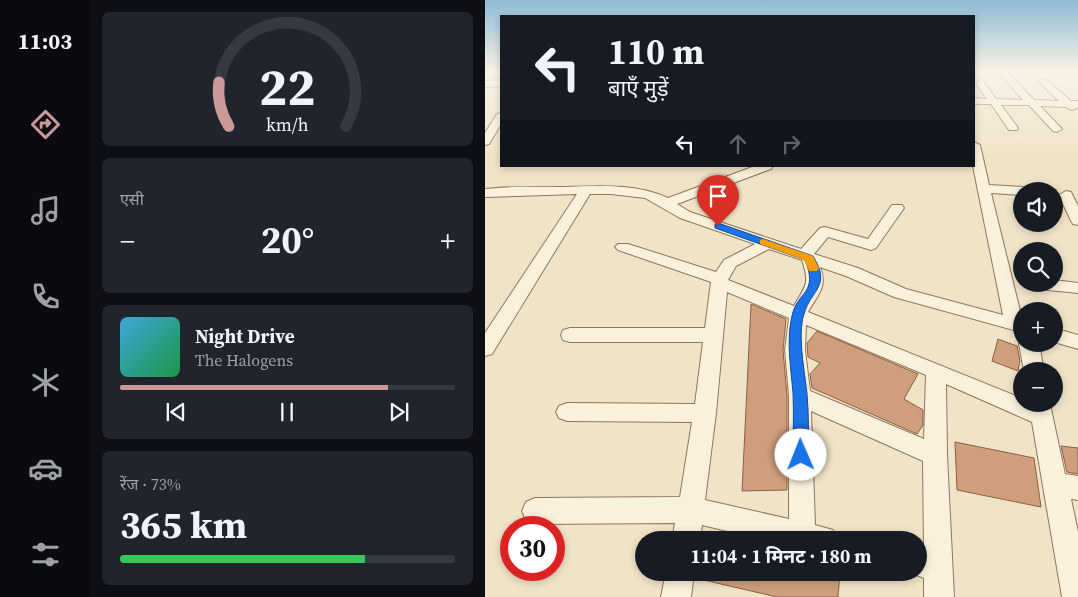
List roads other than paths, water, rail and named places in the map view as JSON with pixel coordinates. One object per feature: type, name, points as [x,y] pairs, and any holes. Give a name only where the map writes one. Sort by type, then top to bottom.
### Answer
[{"type":"street","points":[[975,101],[1074,104],[1078,113]]},
{"type":"street","points":[[1031,101],[1057,130]]},
{"type":"street","points":[[993,102],[1013,128]]},
{"type":"street","points":[[486,138],[499,114]]},
{"type":"street","points":[[975,150],[1004,280],[1013,311]]},
{"type":"street","points":[[667,203],[764,167]]},
{"type":"street","points":[[983,188],[1013,190]]},
{"type":"street","points":[[485,349],[586,190]]},
{"type":"street","points":[[485,193],[611,190],[648,194],[667,203],[685,215],[852,272],[900,293],[1013,324]]},
{"type":"street","points":[[1066,195],[1078,222]]},
{"type":"street","points":[[806,257],[825,231],[871,245],[897,208]]},
{"type":"street","points":[[688,531],[705,413],[720,281],[730,263],[768,243]]},
{"type":"street","points":[[623,247],[720,281],[936,371],[1013,400]]},
{"type":"street","points":[[806,257],[816,277],[814,287],[798,314],[795,350],[812,531]]},
{"type":"street","points":[[1004,280],[1013,281]]},
{"type":"street","points":[[1063,286],[1078,288]]},
{"type":"street","points":[[570,335],[713,335]]},
{"type":"street","points":[[1063,338],[1078,342]]},
{"type":"street","points":[[936,371],[935,455],[929,566],[939,597]]},
{"type":"street","points":[[800,396],[935,455]]},
{"type":"street","points":[[567,412],[705,413]]},
{"type":"street","points":[[1041,412],[1067,486],[1077,597]]},
{"type":"street","points":[[535,511],[691,510],[782,531]]},
{"type":"street","points":[[676,597],[679,581]]}]
